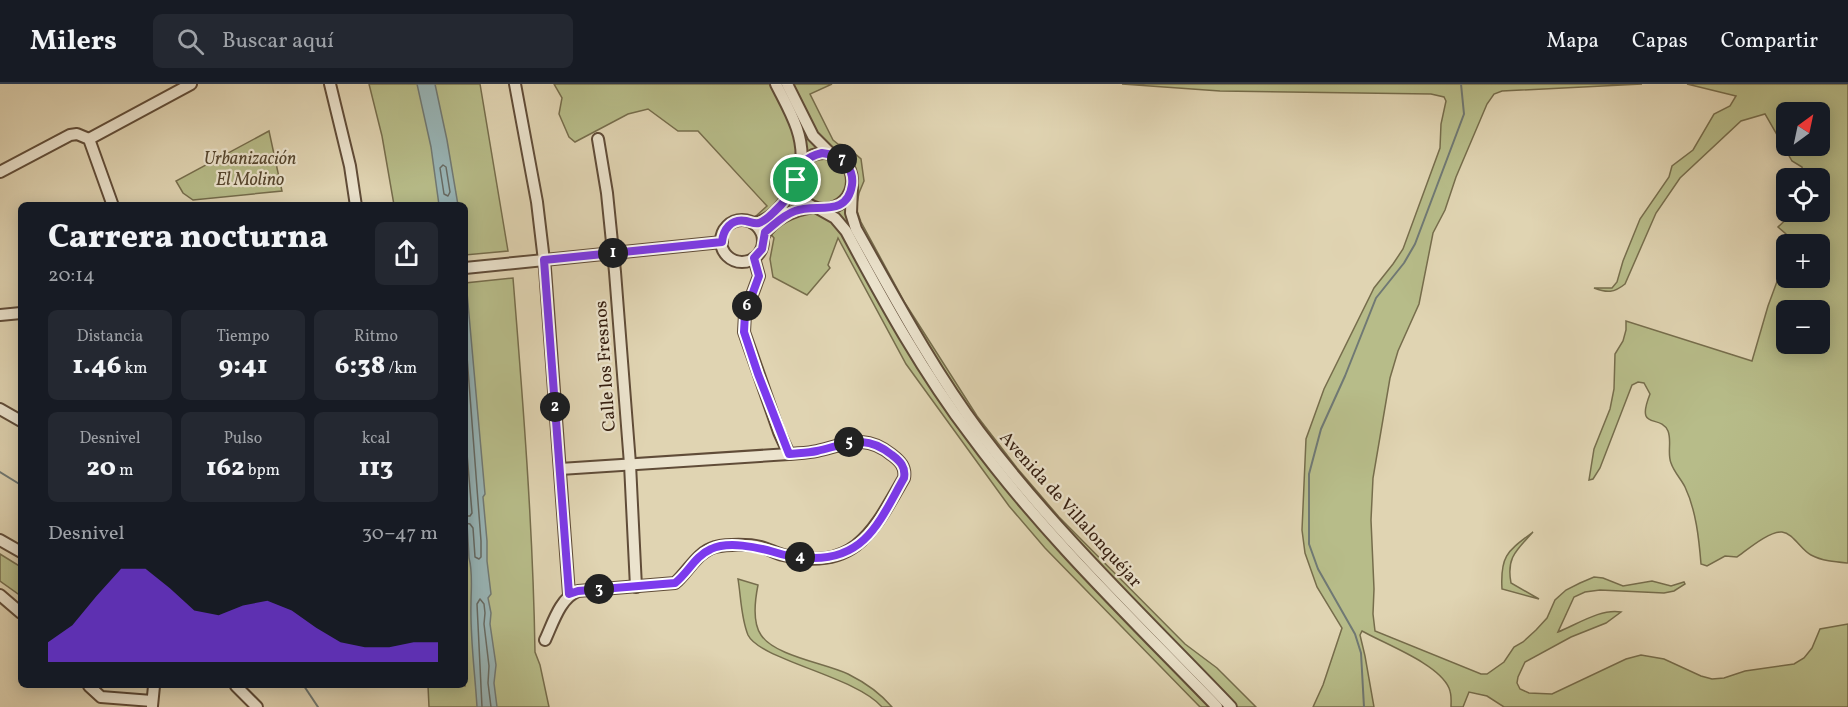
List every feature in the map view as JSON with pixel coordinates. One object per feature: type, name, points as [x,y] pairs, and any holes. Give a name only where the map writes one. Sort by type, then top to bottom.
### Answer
[{"type":"street","points":[[0,172],[70,135],[86,137],[191,84]]},
{"type":"street","points":[[330,84],[350,166],[355,202]]},
{"type":"street","points":[[515,84],[537,202],[544,260],[569,594],[556,615],[545,640]]},
{"type":"street","points":[[776,84],[799,132],[802,149],[800,166],[789,196],[781,206],[762,221],[753,223],[741,220],[729,224],[722,235],[725,253],[742,262],[754,258],[762,249],[765,232],[782,217],[798,209],[836,207],[849,195],[852,187],[850,170],[813,136],[787,84]]},
{"type":"street","points":[[86,137],[111,202]]},
{"type":"street","name":"Calle los Fresnos","points":[[596,142],[607,193],[613,253],[630,464],[636,587]]},
{"type":"street","points":[[800,166],[813,155],[830,153]]},
{"type":"street","points":[[796,180],[800,196],[816,208]]},
{"type":"street","name":"Avenida de Villalonquéjar","points":[[852,187],[851,213],[856,229],[915,334],[978,430],[1057,524],[1231,707]]},
{"type":"street","name":"Avenida de Villalonquéjar","points":[[816,208],[835,218],[846,231],[916,355],[966,429],[996,467],[1064,547],[1217,707]]},
{"type":"street","points":[[753,223],[763,237]]},
{"type":"street","points":[[468,268],[722,242]]},
{"type":"street","points":[[754,258],[759,276],[745,314],[744,332],[789,454]]},
{"type":"street","points":[[0,315],[18,313]]},
{"type":"street","points":[[0,409],[18,419]]},
{"type":"street","points":[[560,469],[814,452],[854,441],[867,442],[885,449],[900,461],[905,474],[878,524],[864,539],[843,554],[827,558],[806,558],[753,546],[715,547],[698,558],[675,583],[578,591],[569,594]]},
{"type":"street","points":[[0,540],[18,550]]},
{"type":"street","points":[[0,595],[18,610]]},
{"type":"street","points":[[91,688],[101,698],[152,704],[154,688]]},
{"type":"street","points":[[238,688],[257,707]]},
{"type":"green space","points":[[369,84],[480,84],[508,251],[468,255],[468,202],[393,202],[382,136]]},
{"type":"green space","points":[[554,84],[832,84],[810,94],[833,140],[845,145],[861,159],[864,181],[856,208],[861,222],[905,303],[977,416],[1059,517],[1185,644],[1217,668],[1256,707],[1200,707],[1045,548],[1009,506],[906,364],[838,238],[828,265],[830,268],[807,295],[773,277],[770,259],[774,238],[756,216],[767,206],[698,131],[678,131],[648,109],[628,114],[575,142],[569,137],[559,114],[562,98]]},
{"type":"green space","points":[[1122,84],[1642,84],[1502,91],[1494,94],[1487,104],[1456,177],[1445,210],[1433,233],[1419,304],[1398,351],[1390,378],[1373,478],[1371,520],[1375,631],[1481,674],[1487,674],[1504,662],[1514,647],[1536,630],[1547,618],[1555,600],[1566,590],[1580,583],[1594,577],[1623,586],[1652,581],[1671,586],[1684,582],[1685,584],[1674,591],[1664,593],[1600,590],[1585,592],[1574,597],[1558,632],[1605,612],[1621,612],[1606,623],[1571,637],[1525,662],[1518,677],[1517,683],[1520,689],[1529,693],[1552,694],[1626,659],[1641,655],[1664,659],[1701,676],[1712,679],[1724,678],[1745,671],[1794,664],[1804,658],[1812,648],[1820,629],[1848,624],[1848,707],[1504,707],[1487,696],[1469,692],[1463,707],[1451,707],[1449,688],[1434,671],[1410,655],[1362,631],[1360,635],[1374,707],[1313,707],[1323,685],[1342,628],[1317,587],[1305,553],[1302,530],[1306,439],[1324,389],[1374,288],[1403,249],[1440,148],[1441,124],[1446,101],[1444,97],[1431,94],[1220,91]]},
{"type":"green space","points":[[1687,84],[1848,84],[1848,563],[1815,557],[1807,553],[1790,535],[1782,532],[1765,538],[1737,557],[1725,556],[1707,566],[1701,564],[1692,505],[1671,463],[1668,431],[1660,423],[1647,418],[1645,413],[1650,394],[1644,383],[1638,382],[1632,385],[1600,468],[1593,479],[1589,480],[1594,449],[1610,409],[1614,389],[1615,354],[1623,341],[1626,321],[1752,361],[1776,284],[1776,288],[1830,288],[1830,234],[1786,234],[1778,227],[1783,222],[1830,222],[1830,168],[1802,168],[1789,156],[1830,156],[1830,102],[1776,102],[1776,133],[1765,114],[1741,121],[1680,178],[1656,213],[1625,284],[1610,291],[1594,288],[1612,288],[1617,282],[1640,219],[1669,177],[1672,166],[1693,150],[1714,114],[1730,106],[1736,96]]},
{"type":"green space","name":"Urbanización El Molino","points":[[269,131],[282,191],[193,200],[183,193],[176,181]]},
{"type":"green space","points":[[513,278],[530,511],[535,652],[549,707],[429,707],[428,688],[468,688],[468,283]]},
{"type":"green space","points":[[1533,532],[1514,554],[1510,574],[1511,583],[1539,599],[1502,589],[1502,568],[1507,555]]},
{"type":"green space","points":[[0,554],[18,565],[18,594],[0,581]]},
{"type":"green space","points":[[738,579],[758,585],[755,604],[756,624],[761,635],[768,642],[788,654],[848,674],[883,697],[892,707],[882,707],[869,696],[851,686],[789,661],[756,644],[748,635],[746,628]]},
{"type":"water","points":[[417,84],[435,84],[457,202],[439,202],[431,147]]},
{"type":"water","points":[[468,304],[485,494],[483,497],[491,594],[488,598],[496,665],[494,683],[497,707],[477,707],[469,558]]},
{"type":"waterway","points":[[1364,707],[1361,653],[1355,634],[1318,569],[1309,544],[1309,474],[1321,429],[1376,298],[1404,263],[1415,244],[1464,114],[1461,84]]},
{"type":"waterway","points":[[0,472],[18,483]]},
{"type":"waterway","points":[[305,688],[318,707]]},
{"type":"route","points":[[830,153],[845,162],[850,170],[852,187],[849,195],[836,207],[798,209],[782,217],[765,232],[762,249],[754,258],[759,276],[745,314],[746,342],[789,454],[814,452],[854,441],[872,443],[885,449],[900,461],[903,465],[904,478],[872,532],[858,544],[835,557],[795,557],[753,546],[715,547],[698,558],[675,583],[578,591],[569,594],[544,260],[722,242],[722,235],[729,224],[741,220],[759,223],[767,218],[786,200],[796,180],[800,166],[806,159],[813,155],[830,153]]}]
